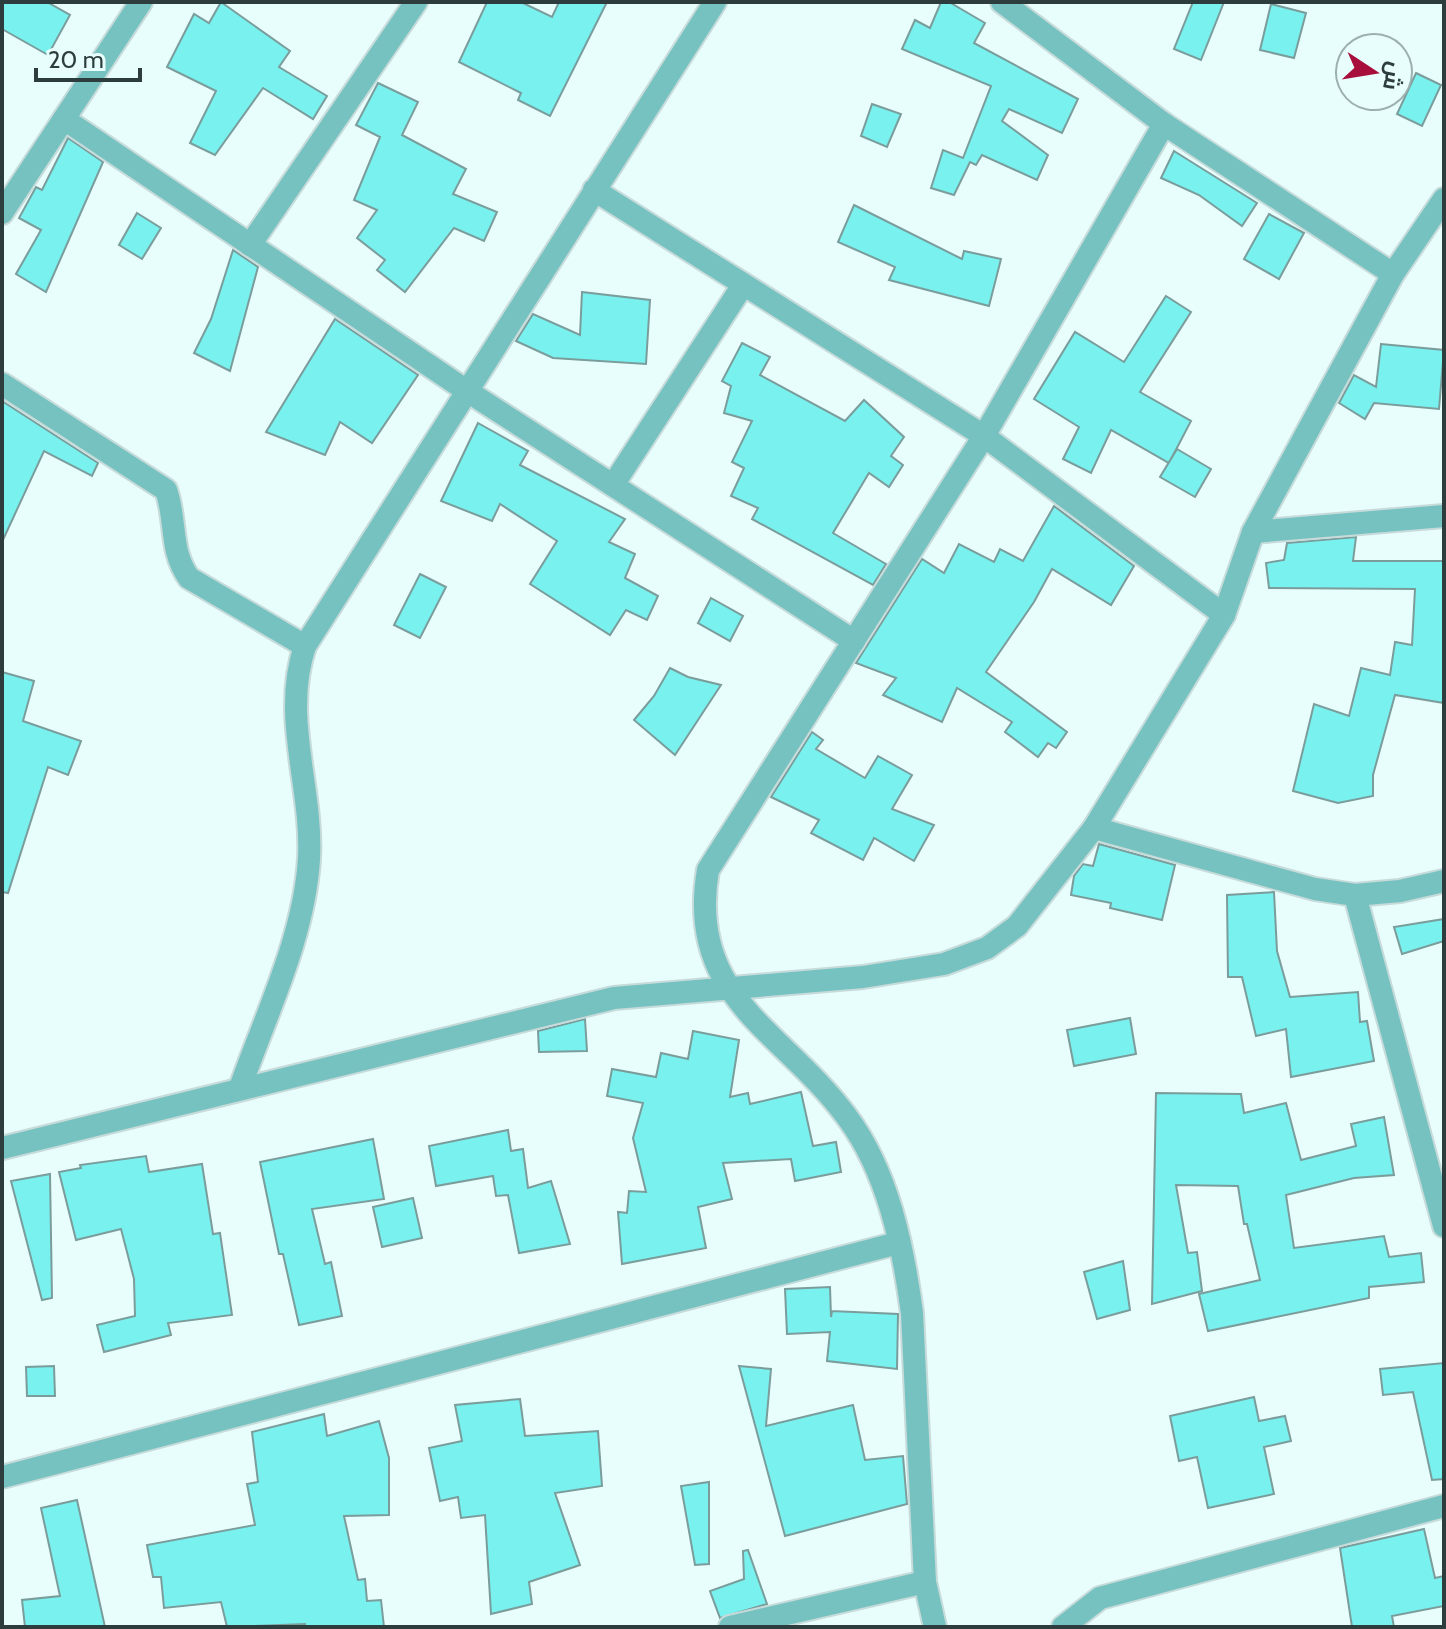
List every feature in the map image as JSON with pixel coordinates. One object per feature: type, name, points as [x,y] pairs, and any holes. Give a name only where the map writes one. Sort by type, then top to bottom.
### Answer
[{"type":"street","points":[[2,213],[141,2]]},
{"type":"street","points":[[250,245],[416,2]]},
{"type":"street","points":[[240,1088],[305,899],[309,856],[295,705],[297,670],[305,646],[715,2]]},
{"type":"street","points":[[1002,2],[1164,124],[1393,274]]},
{"type":"street","points":[[64,119],[467,391],[854,641]]},
{"type":"street","points":[[935,1627],[925,1582],[912,1313],[884,1185],[847,1117],[727,988],[703,925],[708,870],[984,436],[1164,124]]},
{"type":"street","points":[[594,190],[984,436],[1224,615]]},
{"type":"street","points":[[2,1148],[614,998],[863,977],[944,964],[987,948],[1017,926],[1094,828],[1224,615],[1253,532],[1393,274],[1444,199]]},
{"type":"street","points":[[613,485],[743,285]]},
{"type":"street","points":[[2,384],[166,490],[174,512],[172,539],[178,562],[189,578],[305,646]]},
{"type":"street","points":[[1253,532],[1444,516]]},
{"type":"street","points":[[1094,828],[1315,889],[1355,895],[1400,891],[1444,881]]},
{"type":"street","points":[[1355,895],[1439,1190],[1444,1226]]},
{"type":"street","points":[[2,1477],[898,1243]]},
{"type":"street","points":[[1063,1627],[1100,1598],[1444,1506]]},
{"type":"street","points":[[730,1627],[925,1582]]},
{"type":"building","points":[[2,2],[47,2],[70,15],[48,55],[2,29]]},
{"type":"building","points":[[221,2],[290,51],[279,67],[327,96],[313,119],[263,88],[215,155],[190,143],[216,91],[167,67],[194,14],[209,23]]},
{"type":"building","points":[[487,2],[521,2],[552,17],[559,2],[607,2],[550,116],[518,100],[521,93],[459,62]]},
{"type":"building","points":[[941,2],[949,2],[985,23],[974,43],[1078,99],[1062,133],[1009,109],[1002,121],[1048,155],[1037,180],[982,155],[976,165],[970,162],[954,195],[931,188],[943,150],[963,158],[991,86],[902,49],[915,20],[930,28]]},
{"type":"building","points":[[1193,2],[1224,2],[1201,60],[1174,49]]},
{"type":"building","points":[[1271,4],[1306,13],[1294,58],[1260,50]]},
{"type":"building","points":[[1416,73],[1441,85],[1422,126],[1397,114],[1414,112]]},
{"type":"building","points":[[378,83],[418,102],[402,135],[466,169],[453,194],[497,212],[484,241],[454,228],[405,292],[377,270],[385,260],[357,238],[377,210],[354,200],[380,137],[356,125]]},
{"type":"building","points":[[872,104],[901,114],[887,147],[861,136]]},
{"type":"building","points":[[68,138],[103,162],[46,292],[16,274],[41,230],[19,218],[36,187],[42,190]]},
{"type":"building","points":[[1174,151],[1257,203],[1242,226],[1199,195],[1161,178]]},
{"type":"building","points":[[854,205],[962,259],[964,251],[1001,259],[989,306],[889,280],[895,267],[838,242]]},
{"type":"building","points":[[137,213],[161,228],[142,259],[119,245]]},
{"type":"building","points":[[1269,214],[1304,233],[1279,279],[1244,259]]},
{"type":"building","points":[[233,250],[258,267],[230,371],[194,353],[211,319]]},
{"type":"building","points":[[582,292],[650,300],[646,364],[553,358],[516,341],[533,314],[580,335]]},
{"type":"building","points":[[1166,296],[1191,312],[1140,392],[1191,421],[1169,463],[1111,430],[1091,473],[1063,459],[1079,427],[1034,399],[1075,332],[1124,362]]},
{"type":"building","points":[[335,319],[418,375],[372,443],[340,422],[325,455],[266,432]]},
{"type":"building","points":[[742,343],[770,357],[760,375],[845,421],[864,400],[904,437],[891,456],[903,465],[889,487],[869,473],[833,533],[886,564],[873,585],[752,519],[758,508],[731,496],[744,468],[732,462],[752,421],[724,413],[731,386],[722,381]]},
{"type":"building","points":[[1381,344],[1444,350],[1439,409],[1374,403],[1365,419],[1339,403],[1354,375],[1376,387]]},
{"type":"building","points":[[2,401],[98,463],[92,476],[44,451],[2,542]]},
{"type":"building","points":[[478,423],[528,451],[520,465],[625,519],[609,542],[635,554],[625,578],[658,596],[647,620],[626,610],[610,635],[530,584],[557,541],[500,504],[492,521],[441,501]]},
{"type":"building","points":[[1177,449],[1211,469],[1195,497],[1160,477]]},
{"type":"building","points":[[1054,506],[1134,566],[1111,605],[1052,569],[1034,602],[986,672],[1067,732],[1056,748],[1048,743],[1038,757],[1005,732],[1012,722],[957,688],[942,722],[883,695],[896,678],[856,663],[922,559],[944,573],[959,544],[994,562],[1000,549],[1023,561]]},
{"type":"building","points":[[1356,537],[1353,561],[1444,561],[1444,703],[1395,695],[1373,775],[1373,796],[1338,803],[1293,791],[1314,704],[1349,716],[1361,668],[1390,675],[1395,642],[1412,645],[1415,589],[1269,588],[1266,563],[1284,560],[1287,543]]},
{"type":"building","points":[[420,574],[446,587],[420,638],[394,625]]},
{"type":"building","points":[[711,598],[743,616],[730,641],[698,623]]},
{"type":"building","points":[[670,668],[688,677],[721,685],[675,755],[634,720],[654,696]]},
{"type":"building","points":[[2,672],[34,681],[23,721],[81,741],[68,775],[48,767],[8,893],[2,892]]},
{"type":"building","points":[[812,732],[823,740],[816,749],[865,778],[878,756],[912,775],[892,809],[934,825],[914,861],[874,838],[863,860],[811,833],[819,820],[771,797]]},
{"type":"building","points":[[1099,844],[1175,865],[1162,920],[1110,908],[1111,903],[1071,895],[1074,876],[1083,864],[1093,866]]},
{"type":"building","points":[[1274,892],[1277,951],[1290,997],[1358,992],[1360,1022],[1367,1021],[1374,1061],[1291,1077],[1286,1029],[1256,1036],[1242,977],[1228,977],[1227,895]]},
{"type":"building","points":[[1444,919],[1444,941],[1402,954],[1394,927]]},
{"type":"building","points":[[1130,1018],[1136,1054],[1074,1066],[1067,1030]]},
{"type":"building","points":[[585,1019],[587,1051],[539,1052],[538,1031]]},
{"type":"building","points":[[693,1031],[739,1040],[730,1097],[748,1093],[750,1104],[801,1092],[813,1146],[836,1142],[841,1172],[795,1181],[791,1159],[723,1163],[732,1199],[698,1207],[706,1248],[622,1264],[618,1212],[627,1213],[629,1191],[646,1192],[633,1138],[643,1103],[607,1096],[612,1069],[656,1077],[661,1053],[688,1059]]},
{"type":"building","points":[[1156,1093],[1241,1094],[1244,1113],[1286,1103],[1301,1160],[1356,1146],[1351,1124],[1384,1117],[1394,1175],[1354,1178],[1286,1195],[1294,1248],[1384,1236],[1389,1257],[1421,1253],[1424,1282],[1369,1287],[1369,1298],[1208,1331],[1199,1294],[1260,1280],[1247,1224],[1244,1224],[1238,1186],[1176,1185],[1188,1253],[1197,1252],[1202,1291],[1152,1304]]},
{"type":"building","points":[[508,1130],[511,1151],[523,1149],[528,1188],[551,1181],[570,1244],[519,1253],[508,1195],[496,1196],[493,1176],[436,1186],[429,1146]]},
{"type":"building","points":[[373,1139],[384,1199],[312,1209],[325,1264],[331,1262],[342,1316],[299,1325],[283,1254],[279,1254],[260,1162]]},
{"type":"building","points":[[146,1156],[149,1172],[202,1164],[213,1234],[220,1233],[232,1315],[168,1323],[171,1335],[104,1352],[97,1325],[135,1316],[134,1279],[121,1229],[76,1240],[59,1172],[81,1168],[80,1165]]},
{"type":"building","points":[[50,1174],[52,1298],[42,1300],[11,1181]]},
{"type":"building","points":[[413,1198],[422,1238],[382,1247],[373,1207]]},
{"type":"building","points":[[1123,1261],[1130,1310],[1097,1319],[1084,1272]]},
{"type":"building","points":[[830,1287],[831,1317],[832,1311],[898,1314],[897,1369],[827,1361],[830,1332],[787,1334],[785,1289]]},
{"type":"building","points":[[1444,1363],[1444,1479],[1432,1480],[1413,1392],[1383,1395],[1380,1369]]},
{"type":"building","points":[[54,1366],[55,1396],[27,1396],[26,1367]]},
{"type":"building","points":[[739,1366],[771,1369],[766,1426],[853,1405],[865,1460],[903,1456],[907,1504],[785,1536]]},
{"type":"building","points":[[1254,1397],[1259,1421],[1285,1416],[1291,1441],[1264,1447],[1274,1494],[1208,1508],[1197,1457],[1179,1461],[1170,1416]]},
{"type":"building","points":[[520,1399],[525,1436],[598,1431],[602,1486],[555,1493],[580,1565],[529,1582],[532,1604],[491,1614],[485,1515],[461,1518],[458,1497],[440,1501],[429,1448],[462,1441],[455,1405]]},
{"type":"building","points":[[324,1414],[327,1436],[379,1421],[389,1458],[389,1515],[344,1516],[358,1580],[365,1579],[367,1601],[381,1600],[384,1627],[305,1627],[305,1624],[227,1627],[221,1602],[164,1608],[161,1577],[153,1577],[147,1545],[255,1525],[247,1484],[258,1482],[252,1432]]},
{"type":"building","points":[[709,1482],[709,1564],[695,1565],[681,1486]]},
{"type":"building","points":[[77,1500],[105,1627],[25,1627],[22,1600],[60,1596],[41,1508]]},
{"type":"building","points":[[1424,1529],[1435,1578],[1444,1576],[1444,1606],[1392,1616],[1394,1627],[1352,1627],[1340,1548]]},
{"type":"building","points":[[748,1550],[767,1604],[720,1618],[710,1591],[744,1579],[743,1551]]}]
